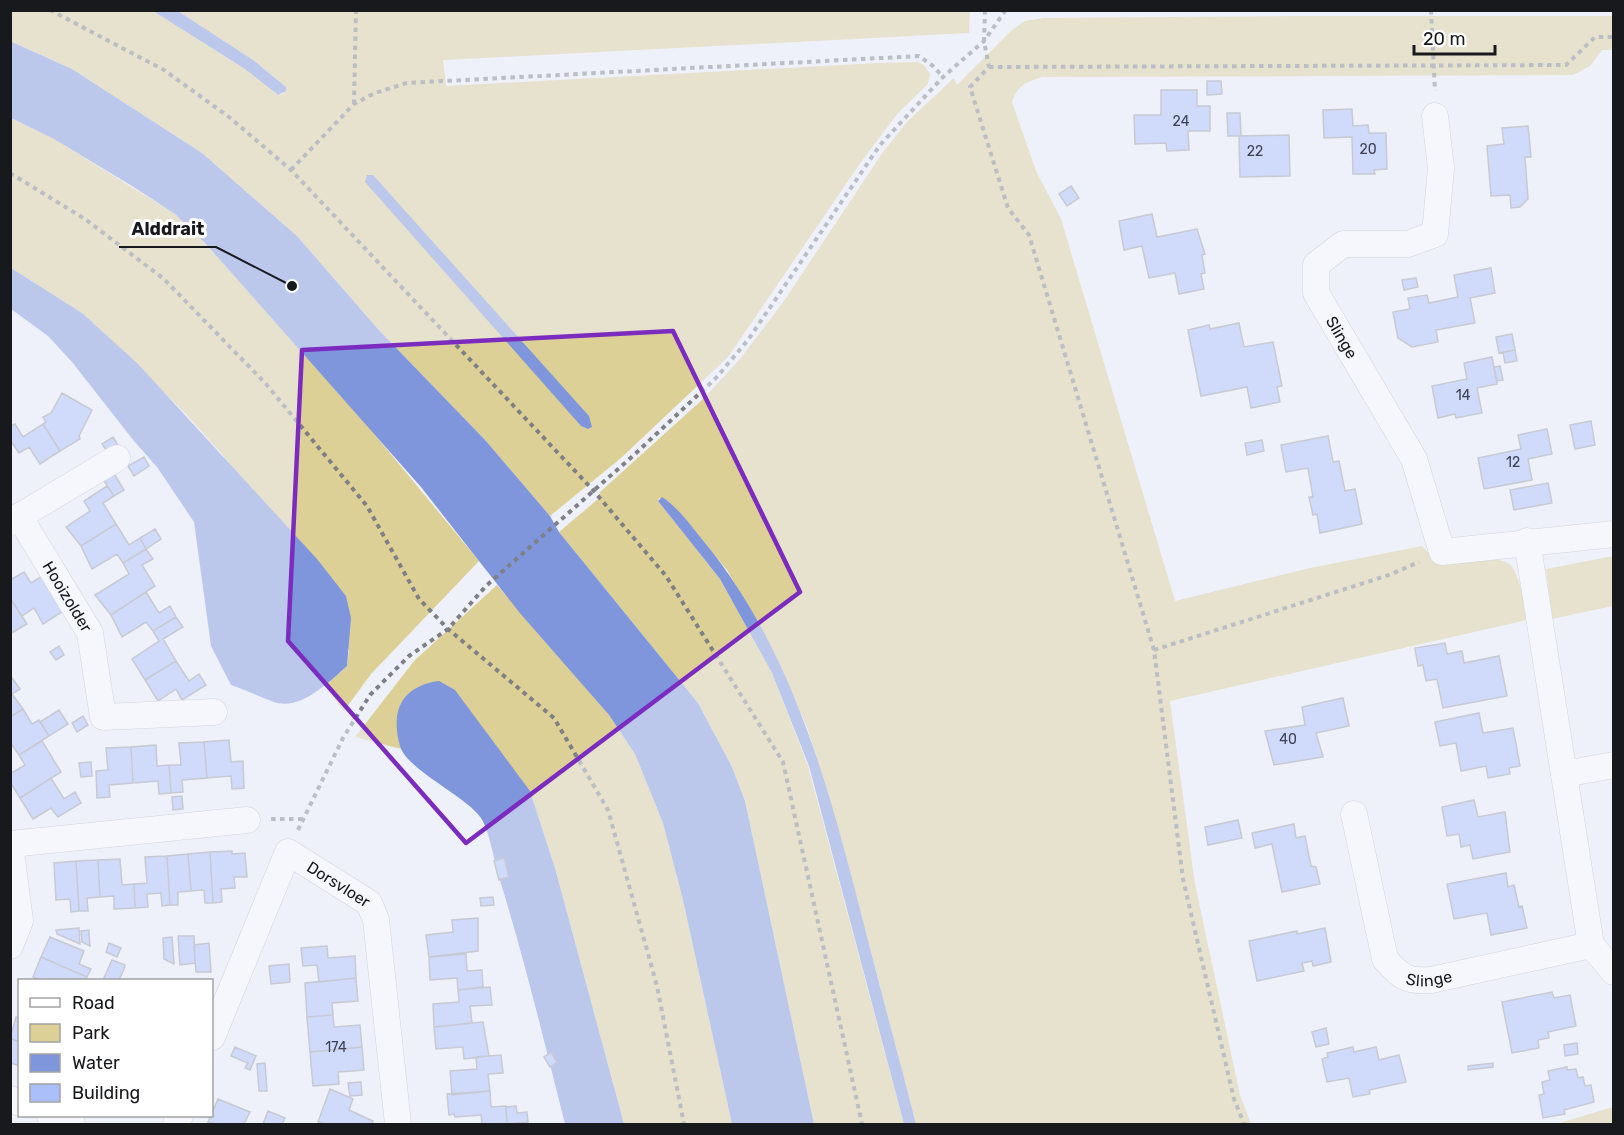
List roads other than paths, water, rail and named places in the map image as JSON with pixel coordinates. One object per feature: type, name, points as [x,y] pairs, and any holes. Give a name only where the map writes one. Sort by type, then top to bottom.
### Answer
[{"type":"street","name":"Slinge","points":[[1435,116],[1441,168],[1435,234],[1408,244],[1343,244],[1316,265],[1316,293],[1414,459],[1442,552],[1527,541]]},
{"type":"street","name":"Hooizolder","points":[[117,458],[15,519],[90,633],[103,717],[214,712]]},
{"type":"street","points":[[1614,534],[1527,541],[1591,945],[1614,972]]},
{"type":"street","points":[[1564,774],[1614,765]]},
{"type":"street","name":"Slinge","points":[[1354,814],[1385,959],[1400,976],[1413,982],[1431,980],[1591,945]]},
{"type":"street","points":[[10,946],[20,921],[11,844],[247,820]]},
{"type":"street","name":"Dorsvloer","points":[[213,1036],[288,852],[369,903],[376,920],[398,1125]]},
{"type":"street","points":[[52,1117],[72,1125]]},
{"type":"water","points":[[153,11],[178,11],[253,60],[286,87],[286,91],[278,95],[245,69]]},
{"type":"water","points":[[10,41],[72,69],[202,153],[297,236],[377,328],[486,441],[550,516],[559,532],[698,703],[732,767],[745,801],[814,1124],[732,1124],[683,900],[663,823],[635,754],[609,715],[519,612],[421,487],[205,243],[175,214],[132,186],[54,139],[11,118]]},
{"type":"water","points":[[367,175],[373,175],[589,416],[592,427],[588,429],[581,426],[365,182]]},
{"type":"water","points":[[11,268],[82,313],[138,364],[317,559],[346,596],[351,618],[347,666],[323,687],[304,699],[284,704],[231,685],[211,646],[194,522],[157,467],[72,362],[48,336],[11,309]]},
{"type":"water","points":[[662,497],[685,518],[735,584],[761,627],[803,719],[835,816],[916,1124],[904,1124],[809,766],[772,673],[720,579],[658,501]]},
{"type":"water","points":[[439,681],[455,690],[530,791],[555,868],[624,1124],[565,1124],[525,968],[484,823],[474,810],[414,764],[400,746],[397,721],[402,702],[416,688]]},
{"type":"place","name":"Alddrait","points":[[292,286]]}]
